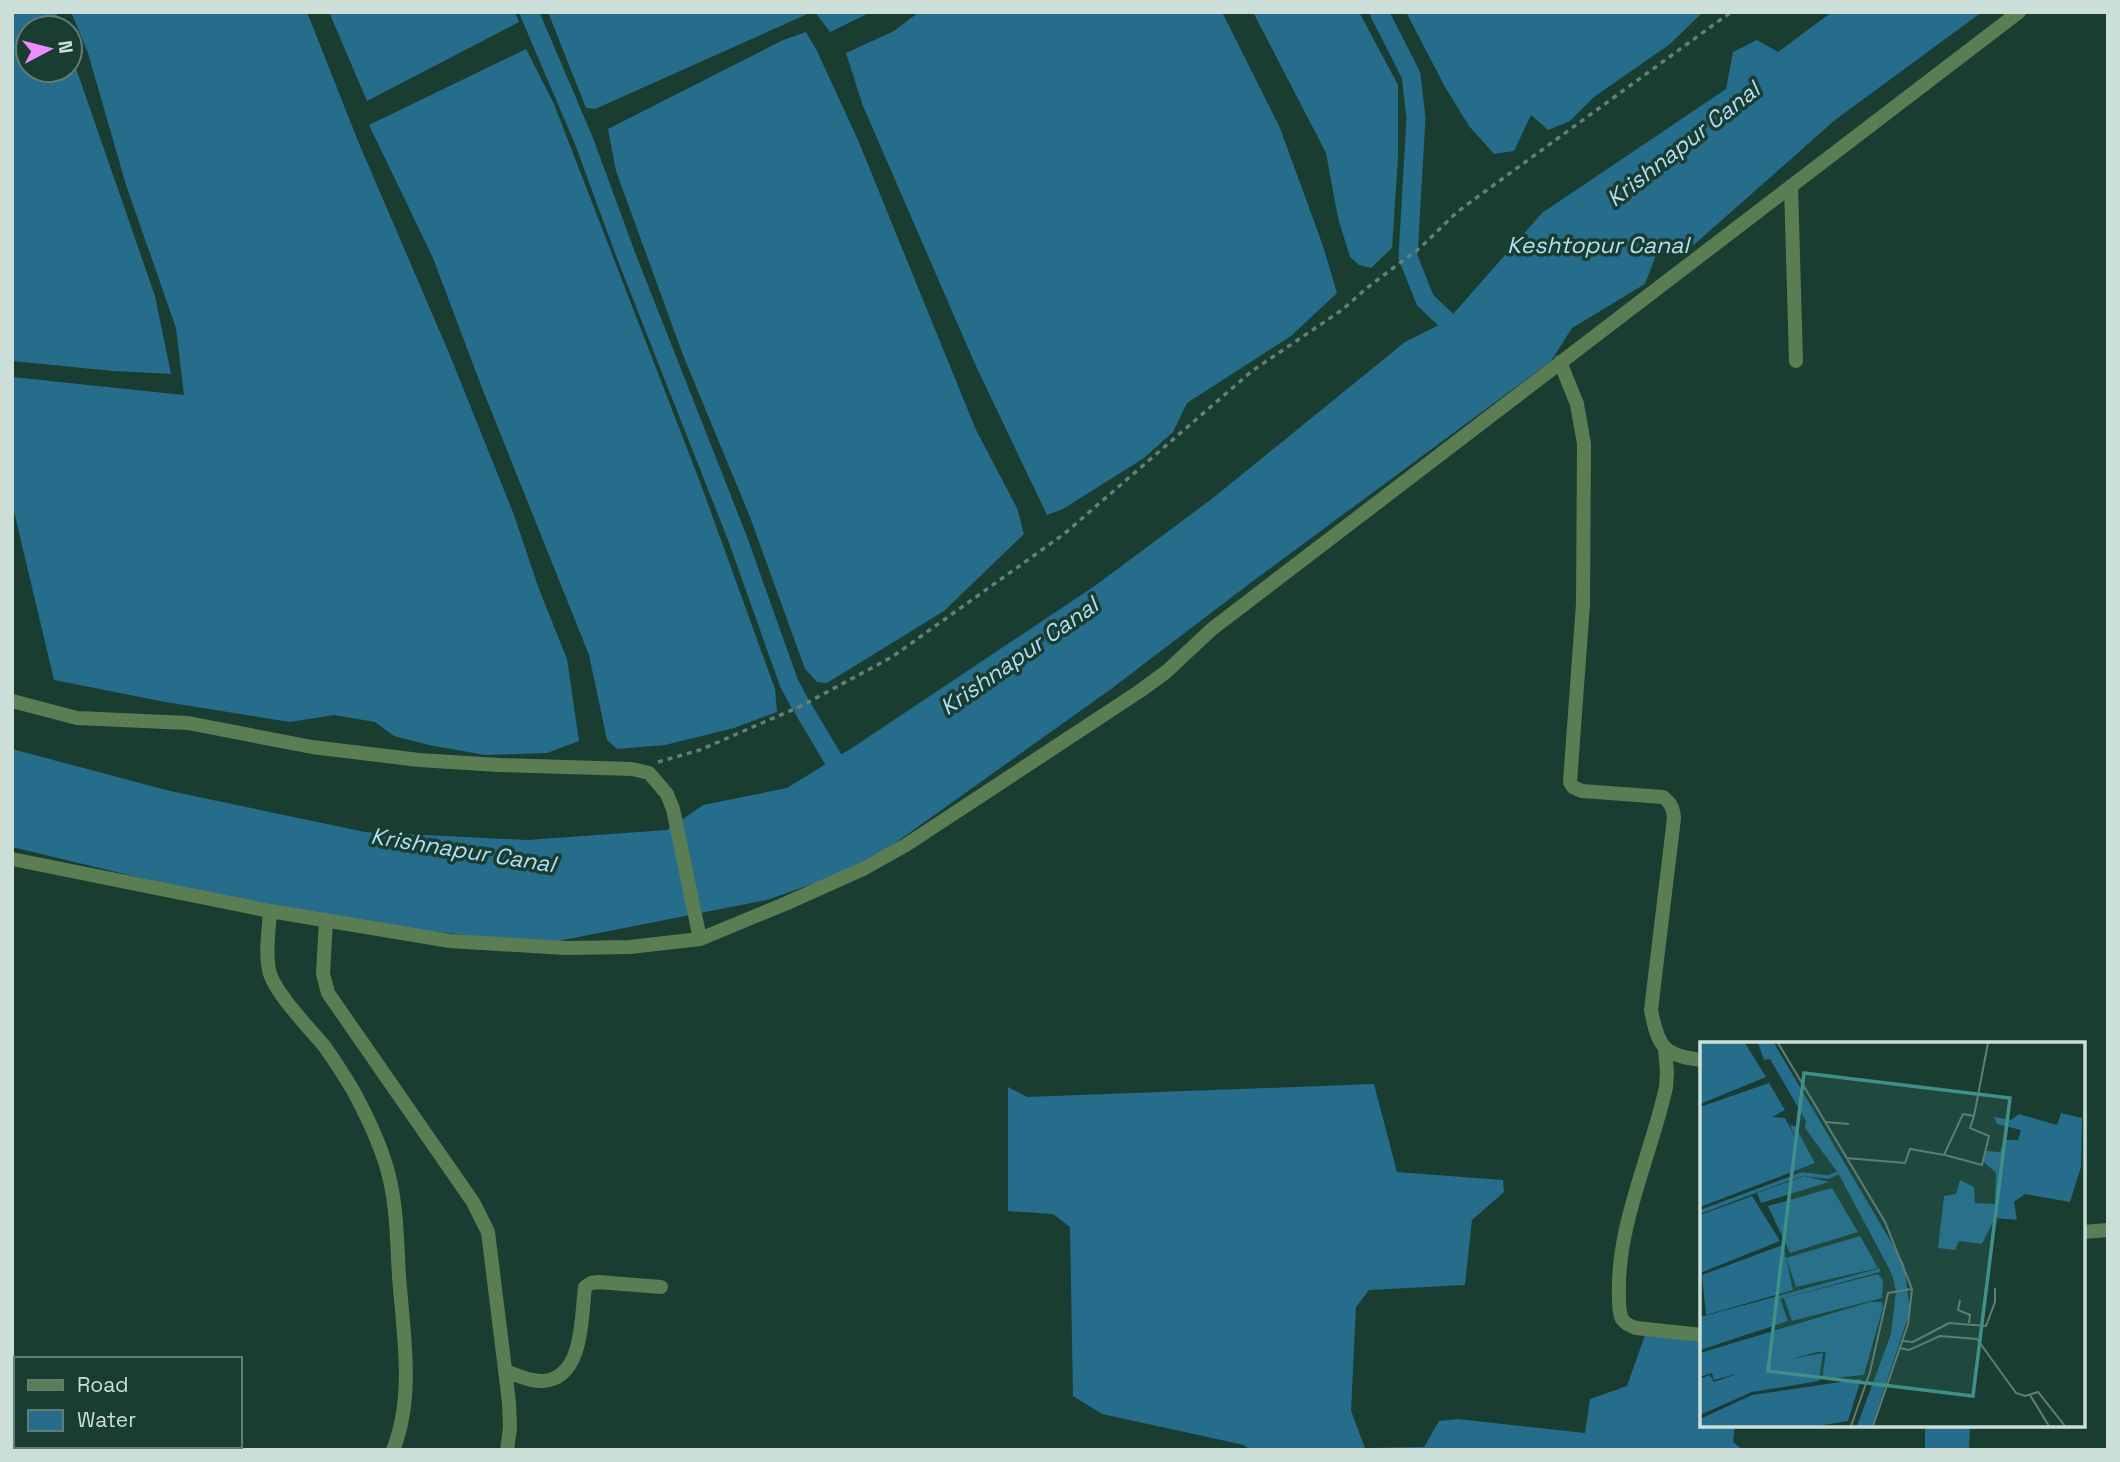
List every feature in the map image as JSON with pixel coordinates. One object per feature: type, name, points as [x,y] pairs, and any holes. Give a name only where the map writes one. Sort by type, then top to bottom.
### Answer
[{"type":"street","points":[[12,859],[270,911],[450,941],[566,948],[630,947],[699,939],[787,904],[865,868],[917,837],[1140,691],[1166,672],[1212,629],[2019,12]]},
{"type":"street","points":[[1791,186],[1796,360]]},
{"type":"street","points":[[1560,362],[1577,404],[1584,444],[1583,604],[1570,782],[1573,787],[1582,790],[1663,797],[1673,809],[1651,1010],[1659,1040],[1665,1048],[1674,1055],[1700,1060]]},
{"type":"street","points":[[12,701],[77,718],[188,723],[312,747],[418,760],[632,769],[649,773],[667,794],[673,809],[699,939]]},
{"type":"street","points":[[270,911],[269,972],[276,987],[327,1050],[352,1089],[377,1137],[390,1180],[395,1212],[405,1374],[404,1407],[393,1450]]},
{"type":"street","points":[[326,920],[323,974],[328,993],[473,1202],[488,1232],[509,1402],[507,1450]]},
{"type":"street","points":[[1665,1048],[1666,1087],[1629,1220],[1619,1286],[1620,1311],[1622,1320],[1636,1328],[1700,1335]]},
{"type":"street","points":[[2085,1233],[2108,1230]]},
{"type":"street","points":[[505,1371],[542,1381],[553,1379],[566,1371],[576,1352],[585,1287],[591,1283],[661,1287]]},
{"type":"path","points":[[632,769],[700,750],[801,706],[903,650],[1064,534],[1252,371],[1342,310],[1421,247],[1456,213],[1731,12]]},
{"type":"water","points":[[12,12],[56,12],[57,14],[14,14],[14,84],[81,84],[155,296],[171,374],[12,361]]},
{"type":"water","points":[[71,12],[307,12],[514,515],[567,659],[579,741],[547,753],[485,755],[394,736],[375,722],[334,715],[290,722],[165,702],[54,680],[12,503],[12,377],[184,395],[176,328],[126,185],[84,43],[84,14]]},
{"type":"water","points":[[329,12],[515,12],[519,22],[367,101]]},
{"type":"water","points":[[548,12],[812,12],[595,109],[586,108]]},
{"type":"water","points":[[815,12],[871,12],[830,32]]},
{"type":"water","points":[[919,12],[1222,12],[1280,128],[1323,246],[1337,293],[1291,336],[1187,403],[1173,432],[1144,458],[1063,509],[1047,515],[975,364],[863,106],[846,53],[894,31]]},
{"type":"water","points":[[1253,12],[1359,12],[1398,85],[1398,157],[1392,248],[1371,268],[1359,265],[1350,257],[1338,218],[1326,153]]},
{"type":"water","points":[[1406,12],[1703,12],[1670,44],[1594,97],[1570,121],[1548,130],[1531,115],[1514,151],[1494,154],[1469,126],[1445,87]]},
{"type":"water","name":"Keshtopur Canal","points":[[1832,12],[1982,12],[1835,120],[1688,250],[1656,255],[1645,284],[1572,328],[1551,361],[1111,689],[863,866],[767,900],[543,944],[379,925],[191,890],[12,847],[12,749],[170,791],[365,832],[527,840],[667,830],[703,805],[787,788],[855,746],[1096,585],[1213,498],[1405,342],[1447,321],[1542,213],[1726,89],[1733,52],[1757,40],[1778,52]]},
{"type":"water","points":[[806,32],[858,140],[976,430],[1017,508],[1024,534],[944,611],[827,683],[817,682],[805,669],[750,517],[683,355],[616,171],[608,129],[783,40]]},
{"type":"water","points":[[526,49],[554,104],[700,482],[775,689],[777,712],[734,728],[665,745],[617,749],[607,740],[589,655],[433,258],[369,125]]},
{"type":"water","points":[[1374,1084],[1397,1172],[1503,1180],[1504,1192],[1472,1220],[1465,1285],[1369,1290],[1356,1307],[1351,1411],[1365,1448],[1424,1447],[1439,1421],[1457,1419],[1585,1433],[1590,1399],[1627,1386],[1645,1335],[1700,1341],[1700,1427],[1735,1427],[1733,1442],[1743,1450],[1250,1450],[1244,1445],[1102,1414],[1073,1396],[1070,1227],[1053,1214],[1008,1211],[1008,1087],[1027,1097]]},
{"type":"water","points":[[1925,1427],[1970,1427],[1969,1450],[1925,1450]]},
{"type":"waterway","points":[[529,12],[584,141],[737,537],[789,683],[799,702]]},
{"type":"waterway","points":[[1379,12],[1411,75],[1416,118],[1408,257],[1425,300],[1447,321]]},
{"type":"waterway","points":[[804,710],[833,759]]},
{"type":"water label","name":"Krishnapur Canal","points":[[1683,144]]},
{"type":"water label","name":"Krishnapur Canal","points":[[1019,656]]},
{"type":"water label","name":"Krishnapur Canal","points":[[463,850]]}]
